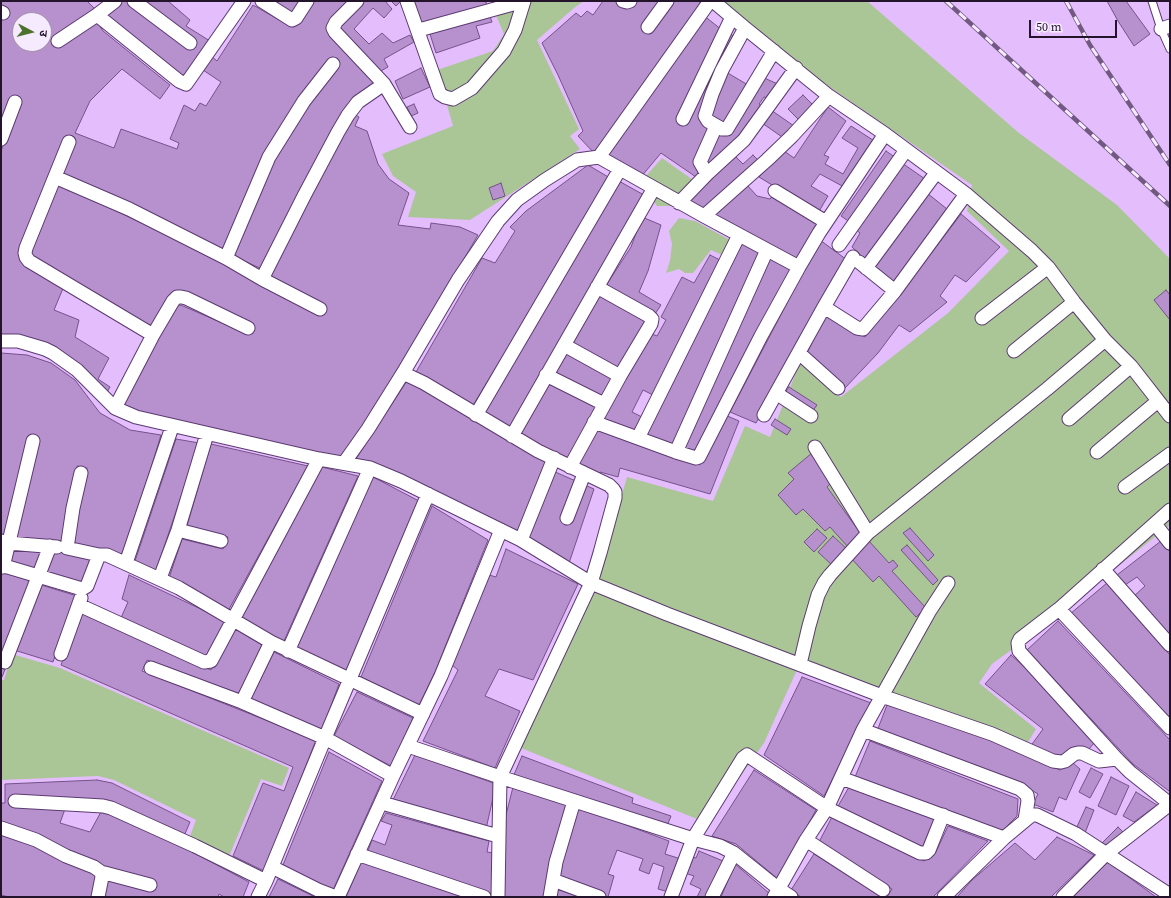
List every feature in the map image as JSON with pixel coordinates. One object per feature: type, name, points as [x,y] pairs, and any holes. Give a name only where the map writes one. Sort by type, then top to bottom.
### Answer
[{"type":"street","points":[[58,41],[97,9],[115,1]]},
{"type":"street","points":[[134,1],[190,43]]},
{"type":"street","points":[[97,9],[179,81],[186,84],[244,1]]},
{"type":"street","points":[[262,1],[292,20],[296,18],[307,1]]},
{"type":"street","points":[[357,1],[336,22],[334,28],[335,32],[384,84],[410,127]]},
{"type":"street","points":[[407,1],[440,94],[453,99],[472,88],[504,51],[515,30],[524,1]]},
{"type":"street","points":[[418,30],[524,1]]},
{"type":"street","points":[[623,1],[630,1]]},
{"type":"street","points":[[648,27],[667,1]]},
{"type":"street","points":[[599,157],[710,1]]},
{"type":"street","points":[[713,1],[829,96],[885,134],[966,194],[1032,251],[1048,267],[1105,340],[1131,366],[1170,416]]},
{"type":"street","points":[[683,119],[732,17]]},
{"type":"street","points":[[745,28],[722,70],[706,113],[706,118],[716,126],[725,130],[730,125],[774,51]]},
{"type":"street","points":[[226,258],[269,157],[304,101],[333,64]]},
{"type":"street","points":[[679,202],[706,174],[744,140],[796,68]]},
{"type":"street","points":[[262,280],[304,196],[348,115],[358,102],[384,84]]},
{"type":"street","points":[[704,216],[792,136],[829,96]]},
{"type":"street","points":[[1,139],[15,102]]},
{"type":"street","points":[[706,174],[700,162],[716,126]]},
{"type":"street","points":[[594,422],[676,452],[696,458],[701,455],[761,336],[799,267],[824,226],[885,134]]},
{"type":"street","points":[[69,142],[26,248],[26,256],[29,261],[153,335]]},
{"type":"street","points":[[839,245],[906,150]]},
{"type":"street","points":[[344,463],[404,373],[458,280],[498,220],[517,200],[577,160],[599,157],[799,267]]},
{"type":"street","points":[[476,415],[620,169]]},
{"type":"street","points":[[866,268],[936,173]]},
{"type":"street","points":[[55,177],[129,209],[226,258],[262,280],[320,309]]},
{"type":"street","points":[[512,436],[654,188]]},
{"type":"street","points":[[775,191],[824,226],[839,245],[895,291]]},
{"type":"street","points":[[824,307],[857,328],[862,329],[895,291],[966,194]]},
{"type":"street","points":[[638,438],[739,235]]},
{"type":"street","points":[[676,452],[766,250]]},
{"type":"street","points":[[764,415],[853,257]]},
{"type":"street","points":[[982,318],[1048,267]]},
{"type":"street","points":[[570,467],[604,404],[651,324],[652,319],[597,287]]},
{"type":"street","points":[[115,408],[153,335],[173,300],[177,297],[181,296],[248,328]]},
{"type":"street","points":[[1014,351],[1074,302]]},
{"type":"street","points":[[800,664],[818,595],[824,583],[868,533],[1047,389],[1105,340]]},
{"type":"street","points":[[1,341],[18,341],[45,349],[77,370],[115,408],[136,418],[319,459],[370,468],[401,481],[521,540],[591,582],[667,614],[882,696],[992,734],[1053,761],[1065,761],[1074,754],[1078,753],[1082,753],[1099,761],[1116,759]]},
{"type":"street","points":[[564,345],[620,376]]},
{"type":"street","points":[[799,353],[838,388]]},
{"type":"street","points":[[1069,419],[1131,366]]},
{"type":"street","points":[[404,373],[512,436],[570,467],[609,485],[615,492],[600,553],[591,582],[500,777],[498,897]]},
{"type":"street","points":[[546,376],[604,404]]},
{"type":"street","points":[[776,393],[811,416]]},
{"type":"street","points":[[1097,452],[1158,401]]},
{"type":"street","points":[[126,563],[172,427]]},
{"type":"street","points":[[160,578],[178,530],[207,434]]},
{"type":"street","points":[[33,442],[5,542],[2,566],[37,577],[85,589]]},
{"type":"street","points":[[816,447],[868,533]]},
{"type":"street","points":[[1125,487],[1170,454]]},
{"type":"street","points":[[521,540],[554,458]]},
{"type":"street","points":[[79,604],[204,662],[208,662],[213,658],[319,459]]},
{"type":"street","points":[[288,650],[370,468]]},
{"type":"street","points":[[67,548],[73,508],[81,474]]},
{"type":"street","points":[[567,518],[584,474]]},
{"type":"street","points":[[258,897],[272,867],[428,494]]},
{"type":"street","points":[[1063,897],[1107,853],[1170,804],[1116,759],[1019,651],[1017,646],[1020,639],[1059,609],[1170,510]]},
{"type":"street","points":[[1155,524],[1170,543]]},
{"type":"street","points":[[178,530],[221,541]]},
{"type":"street","points":[[272,867],[318,890],[337,897],[441,676],[501,530]]},
{"type":"street","points":[[5,542],[67,548],[99,555],[107,555],[160,578],[195,596],[232,620],[271,642],[423,714]]},
{"type":"street","points":[[5,662],[50,546]]},
{"type":"street","points":[[61,654],[99,555]]},
{"type":"street","points":[[1103,569],[1170,645]]},
{"type":"street","points":[[777,893],[806,840],[827,808],[863,730],[929,612],[948,583]]},
{"type":"street","points":[[1059,609],[1170,728]]},
{"type":"street","points":[[242,702],[271,642]]},
{"type":"street","points":[[151,668],[242,702],[325,738],[393,776]]},
{"type":"street","points":[[863,730],[1020,789],[1027,795],[1028,801],[1025,820]]},
{"type":"street","points":[[408,746],[574,801],[693,839],[720,846],[734,853],[777,893],[791,897]]},
{"type":"street","points":[[671,897],[693,839],[743,758],[747,755],[827,808],[923,854],[929,850],[943,815]]},
{"type":"street","points":[[840,778],[1004,838]]},
{"type":"street","points":[[15,801],[103,806],[111,808],[195,846],[266,881]]},
{"type":"street","points":[[550,897],[556,862],[574,801]]},
{"type":"street","points":[[382,803],[498,836]]},
{"type":"street","points":[[944,897],[1004,838],[1032,815],[1042,817],[1076,834],[1170,895]]},
{"type":"street","points":[[1,828],[36,840],[66,856],[94,867],[101,872],[150,886]]},
{"type":"street","points":[[806,840],[882,890]]},
{"type":"street","points":[[712,897],[734,853]]},
{"type":"street","points":[[357,854],[484,897]]},
{"type":"street","points":[[98,897],[102,883],[101,872]]},
{"type":"street","points":[[553,880],[599,897]]},
{"type":"lane","points":[[1152,1],[1166,28],[1170,49]]},
{"type":"green space","points":[[490,1],[584,1],[537,40],[579,129],[570,136],[580,149],[470,220],[408,217],[416,192],[393,176],[382,154],[453,126],[437,70],[493,51],[504,34]]},
{"type":"green space","points":[[722,1],[867,1],[1019,133],[1117,205],[1170,259],[1170,525],[1029,637],[992,664],[979,683],[1036,729],[1025,747],[994,731],[811,662],[796,672],[764,743],[707,823],[521,748],[593,596],[627,477],[713,501],[745,426],[770,437],[800,363],[841,397],[948,313],[1009,251],[967,211],[972,185],[798,65]]},
{"type":"green space","points":[[662,158],[693,180],[673,206],[657,206],[646,190],[645,177]]},
{"type":"green space","points":[[679,218],[695,221],[730,240],[722,255],[711,250],[693,273],[685,273],[679,269],[666,273],[670,261],[672,244],[669,231]]},
{"type":"green space","points":[[12,654],[60,668],[289,768],[282,786],[261,779],[228,859],[189,839],[196,820],[114,780],[98,776],[1,780],[1,680],[4,680]]},
{"type":"building","points":[[1,1],[87,1],[97,11],[96,20],[103,31],[170,85],[160,99],[122,69],[90,101],[75,133],[114,148],[121,129],[177,149],[179,143],[170,139],[184,105],[195,111],[200,103],[206,106],[221,82],[203,70],[211,56],[217,61],[253,5],[288,25],[311,1],[353,1],[330,23],[378,84],[356,100],[262,269],[231,255],[302,99],[224,253],[59,175],[19,255],[64,286],[54,310],[79,320],[75,337],[109,358],[98,379],[110,387],[106,394],[77,367],[1,337],[1,151],[20,101],[1,130]]},
{"type":"building","points":[[122,1],[168,1],[190,20],[186,26],[210,41],[183,79],[102,15]]},
{"type":"building","points":[[267,1],[302,1],[291,17]]},
{"type":"building","points":[[365,1],[385,1],[392,9],[384,18],[373,8],[354,29],[369,44],[382,33],[393,43],[410,35],[414,42],[384,59],[388,67],[379,72],[338,29]]},
{"type":"building","points":[[391,1],[399,1],[400,2],[396,6]]},
{"type":"building","points":[[411,1],[482,1],[486,2],[488,7],[421,26]]},
{"type":"building","points":[[603,1],[618,1],[627,9],[633,1],[698,1],[702,4],[595,154],[578,136],[583,131],[542,43],[576,13],[581,17],[587,11],[593,15]]},
{"type":"building","points":[[1107,1],[1126,1],[1150,34],[1134,46]]},
{"type":"building","points":[[489,14],[492,22],[476,26],[480,38],[436,53],[429,31]]},
{"type":"building","points":[[703,15],[722,30],[678,123],[684,126],[729,33],[736,38],[699,119],[711,127],[699,173],[696,177],[661,153],[641,177],[605,156]]},
{"type":"building","points":[[421,68],[430,87],[403,99],[395,81]]},
{"type":"building","points":[[726,72],[748,85],[725,126],[709,117]]},
{"type":"building","points":[[762,77],[780,85],[771,99],[764,97],[759,104],[764,108],[744,135],[709,166],[704,161],[717,131]]},
{"type":"building","points":[[803,95],[814,106],[800,121],[788,109]]},
{"type":"building","points":[[414,104],[418,113],[411,116],[407,107]]},
{"type":"building","points":[[828,107],[846,121],[824,155],[829,157],[825,164],[843,174],[858,148],[842,138],[851,126],[876,142],[844,187],[820,174],[811,186],[828,196],[818,213],[759,177],[784,151],[794,158]]},
{"type":"building","points":[[771,110],[794,126],[785,139],[762,123]]},
{"type":"building","points":[[354,114],[359,117],[355,126],[367,131],[378,164],[389,179],[409,193],[398,225],[430,229],[431,223],[460,227],[478,235],[398,371],[343,460],[146,416],[122,406],[176,304],[250,335],[253,327],[167,298],[151,330],[33,259],[30,253],[57,183],[224,262],[267,278]]},
{"type":"building","points":[[886,151],[896,158],[851,223],[841,216]]},
{"type":"building","points":[[753,155],[760,162],[704,212],[686,201],[735,156],[743,164]]},
{"type":"building","points":[[902,163],[925,179],[866,260],[852,247],[860,233],[855,229]]},
{"type":"building","points":[[588,165],[610,178],[472,407],[416,372],[482,258],[495,263],[515,231],[510,227],[526,211]]},
{"type":"building","points":[[617,180],[644,195],[511,430],[482,413]]},
{"type":"building","points":[[501,183],[505,196],[493,200],[489,188]]},
{"type":"building","points":[[747,185],[757,196],[770,199],[773,195],[820,222],[798,263],[711,216]]},
{"type":"building","points":[[927,193],[947,209],[894,286],[872,268]]},
{"type":"building","points":[[961,214],[1000,247],[966,282],[955,275],[940,296],[947,302],[910,332],[899,325],[878,353],[844,389],[807,353],[825,316],[865,337],[901,293]]},
{"type":"building","points":[[642,217],[661,225],[648,271],[639,292],[661,305],[655,314],[605,287],[631,247]]},
{"type":"building","points":[[820,240],[847,260],[756,423],[730,412]]},
{"type":"building","points":[[740,242],[761,253],[674,448],[644,436]]},
{"type":"building","points":[[710,255],[720,260],[655,396],[643,390],[632,412],[644,418],[637,434],[601,420],[652,334],[657,336],[666,320],[661,317],[682,277],[694,283]]},
{"type":"building","points":[[768,256],[794,269],[698,453],[684,448]]},
{"type":"building","points":[[1166,290],[1170,295],[1170,320],[1154,300]]},
{"type":"building","points":[[599,293],[648,320],[618,371],[570,344]]},
{"type":"building","points":[[565,350],[614,378],[603,399],[552,374]]},
{"type":"building","points":[[1,353],[27,355],[51,363],[75,380],[100,413],[130,430],[161,435],[124,558],[72,545],[87,468],[77,466],[62,544],[14,539],[39,437],[28,436],[5,537],[1,536]]},
{"type":"building","points":[[407,381],[548,463],[519,535],[356,459]]},
{"type":"building","points":[[548,381],[598,406],[567,462],[517,433]]},
{"type":"building","points":[[789,387],[817,405],[812,412],[784,394]]},
{"type":"building","points":[[725,415],[739,421],[710,494],[620,468],[618,477],[600,472],[599,476],[575,466],[595,428],[700,465]]},
{"type":"building","points":[[775,419],[791,429],[787,435],[771,425]]},
{"type":"building","points":[[176,439],[199,443],[156,571],[135,561]]},
{"type":"building","points":[[211,444],[308,466],[228,611],[169,578],[182,539],[223,549],[228,537],[187,526]]},
{"type":"building","points":[[812,453],[830,484],[827,487],[861,534],[848,547],[830,527],[825,531],[803,509],[796,515],[778,495],[794,479],[788,473]]},
{"type":"building","points":[[322,467],[358,476],[283,643],[241,619]]},
{"type":"building","points":[[553,471],[594,489],[569,563],[527,537]]},
{"type":"building","points":[[373,477],[419,501],[348,671],[297,648]]},
{"type":"building","points":[[432,506],[488,540],[435,672],[419,705],[361,677]]},
{"type":"building","points":[[910,528],[934,555],[928,561],[903,533]]},
{"type":"building","points":[[817,529],[827,538],[814,552],[804,542]]},
{"type":"building","points":[[833,536],[848,550],[833,566],[818,552]]},
{"type":"building","points":[[868,540],[889,563],[893,560],[898,566],[892,571],[926,608],[916,617],[879,576],[873,582],[850,557]]},
{"type":"building","points":[[1161,541],[1170,552],[1170,639],[1133,597],[1145,586],[1137,577],[1125,585],[1117,575]]},
{"type":"building","points":[[907,545],[938,580],[933,585],[901,550]]},
{"type":"building","points":[[10,546],[46,549],[35,574],[6,565]]},
{"type":"building","points":[[506,549],[578,584],[533,680],[499,669],[485,696],[520,711],[495,768],[423,741],[458,670],[452,665],[489,575],[496,577]]},
{"type":"building","points":[[52,550],[94,558],[83,585],[41,574]]},
{"type":"building","points":[[1,572],[31,581],[1,663]]},
{"type":"building","points":[[129,575],[226,621],[207,659],[120,620],[128,602],[122,599]]},
{"type":"building","points":[[1107,583],[1170,655],[1170,723],[1070,614]]},
{"type":"building","points":[[38,584],[77,596],[53,662],[14,650]]},
{"type":"building","points":[[81,611],[211,670],[232,627],[262,645],[240,694],[147,660],[142,671],[316,740],[264,871],[233,856],[263,783],[284,791],[293,767],[61,665]]},
{"type":"building","points":[[1058,621],[1170,740],[1169,791],[1133,764],[1027,650]]},
{"type":"building","points":[[274,652],[339,684],[322,730],[250,700]]},
{"type":"building","points":[[1011,655],[1044,685],[1095,742],[1088,750],[1076,747],[1064,757],[1054,758],[1030,747],[1043,729],[985,684]]},
{"type":"building","points":[[1,667],[6,667],[2,677],[1,677]]},
{"type":"building","points":[[802,677],[871,703],[824,796],[764,755]]},
{"type":"building","points":[[357,692],[413,718],[391,766],[334,736]]},
{"type":"building","points":[[887,705],[992,740],[1060,770],[1073,763],[1080,769],[1066,800],[1059,797],[1053,812],[1033,804],[1038,794],[1023,785],[877,731]]},
{"type":"building","points":[[870,741],[1018,799],[1017,816],[1002,831],[855,777]]},
{"type":"building","points":[[329,752],[382,781],[333,890],[283,865]]},
{"type":"building","points":[[415,755],[496,784],[486,829],[392,802]]},
{"type":"building","points":[[522,756],[633,798],[632,803],[671,816],[667,826],[513,777]]},
{"type":"building","points":[[1091,768],[1103,774],[1090,798],[1079,792]]},
{"type":"building","points":[[754,770],[816,810],[778,879],[736,844],[712,836]]},
{"type":"building","points":[[1111,777],[1129,786],[1116,815],[1098,806]]},
{"type":"building","points":[[97,780],[112,783],[190,822],[184,836],[112,805],[65,809],[60,823],[90,832],[102,810],[183,847],[249,882],[243,897],[224,897],[219,894],[218,897],[102,897],[102,867],[1,824],[1,803],[5,803],[5,784]]},
{"type":"building","points":[[513,787],[569,804],[547,897],[503,897],[501,835]]},
{"type":"building","points":[[849,787],[934,819],[922,848],[837,808]]},
{"type":"building","points":[[1136,792],[1157,805],[1134,822],[1123,816]]},
{"type":"building","points":[[578,807],[669,841],[665,854],[681,859],[669,892],[658,889],[664,867],[653,863],[649,874],[639,870],[643,859],[617,850],[608,874],[614,876],[608,897],[558,878]]},
{"type":"building","points":[[1086,807],[1094,810],[1085,833],[1076,829]]},
{"type":"building","points":[[386,813],[489,841],[487,852],[493,853],[493,894],[367,853],[372,840],[385,845],[392,825],[381,821]]},
{"type":"building","points":[[832,817],[924,861],[935,854],[948,826],[988,841],[933,897],[887,897],[892,889],[819,842]]},
{"type":"building","points":[[1118,827],[1123,832],[1108,848],[1102,843]]},
{"type":"building","points":[[1,831],[99,876],[94,897],[9,897],[1,895]]},
{"type":"building","points":[[1057,837],[1094,855],[1051,897],[957,897],[972,880],[1015,843],[1035,860]]},
{"type":"building","points":[[699,851],[723,861],[708,897],[697,897],[701,889],[690,884],[694,876],[685,873],[692,857],[696,858]]},
{"type":"building","points":[[814,854],[881,897],[801,897],[791,890]]},
{"type":"building","points":[[362,860],[472,897],[346,897]]},
{"type":"building","points":[[1108,862],[1156,897],[1073,897]]},
{"type":"building","points":[[735,864],[769,893],[767,897],[721,897]]},
{"type":"building","points":[[278,879],[315,897],[269,897]]},
{"type":"building","points":[[556,889],[580,897],[555,897]]},
{"type":"railway","points":[[946,1],[1170,206]]},
{"type":"railway","points":[[1066,1],[1090,45],[1170,165]]}]
